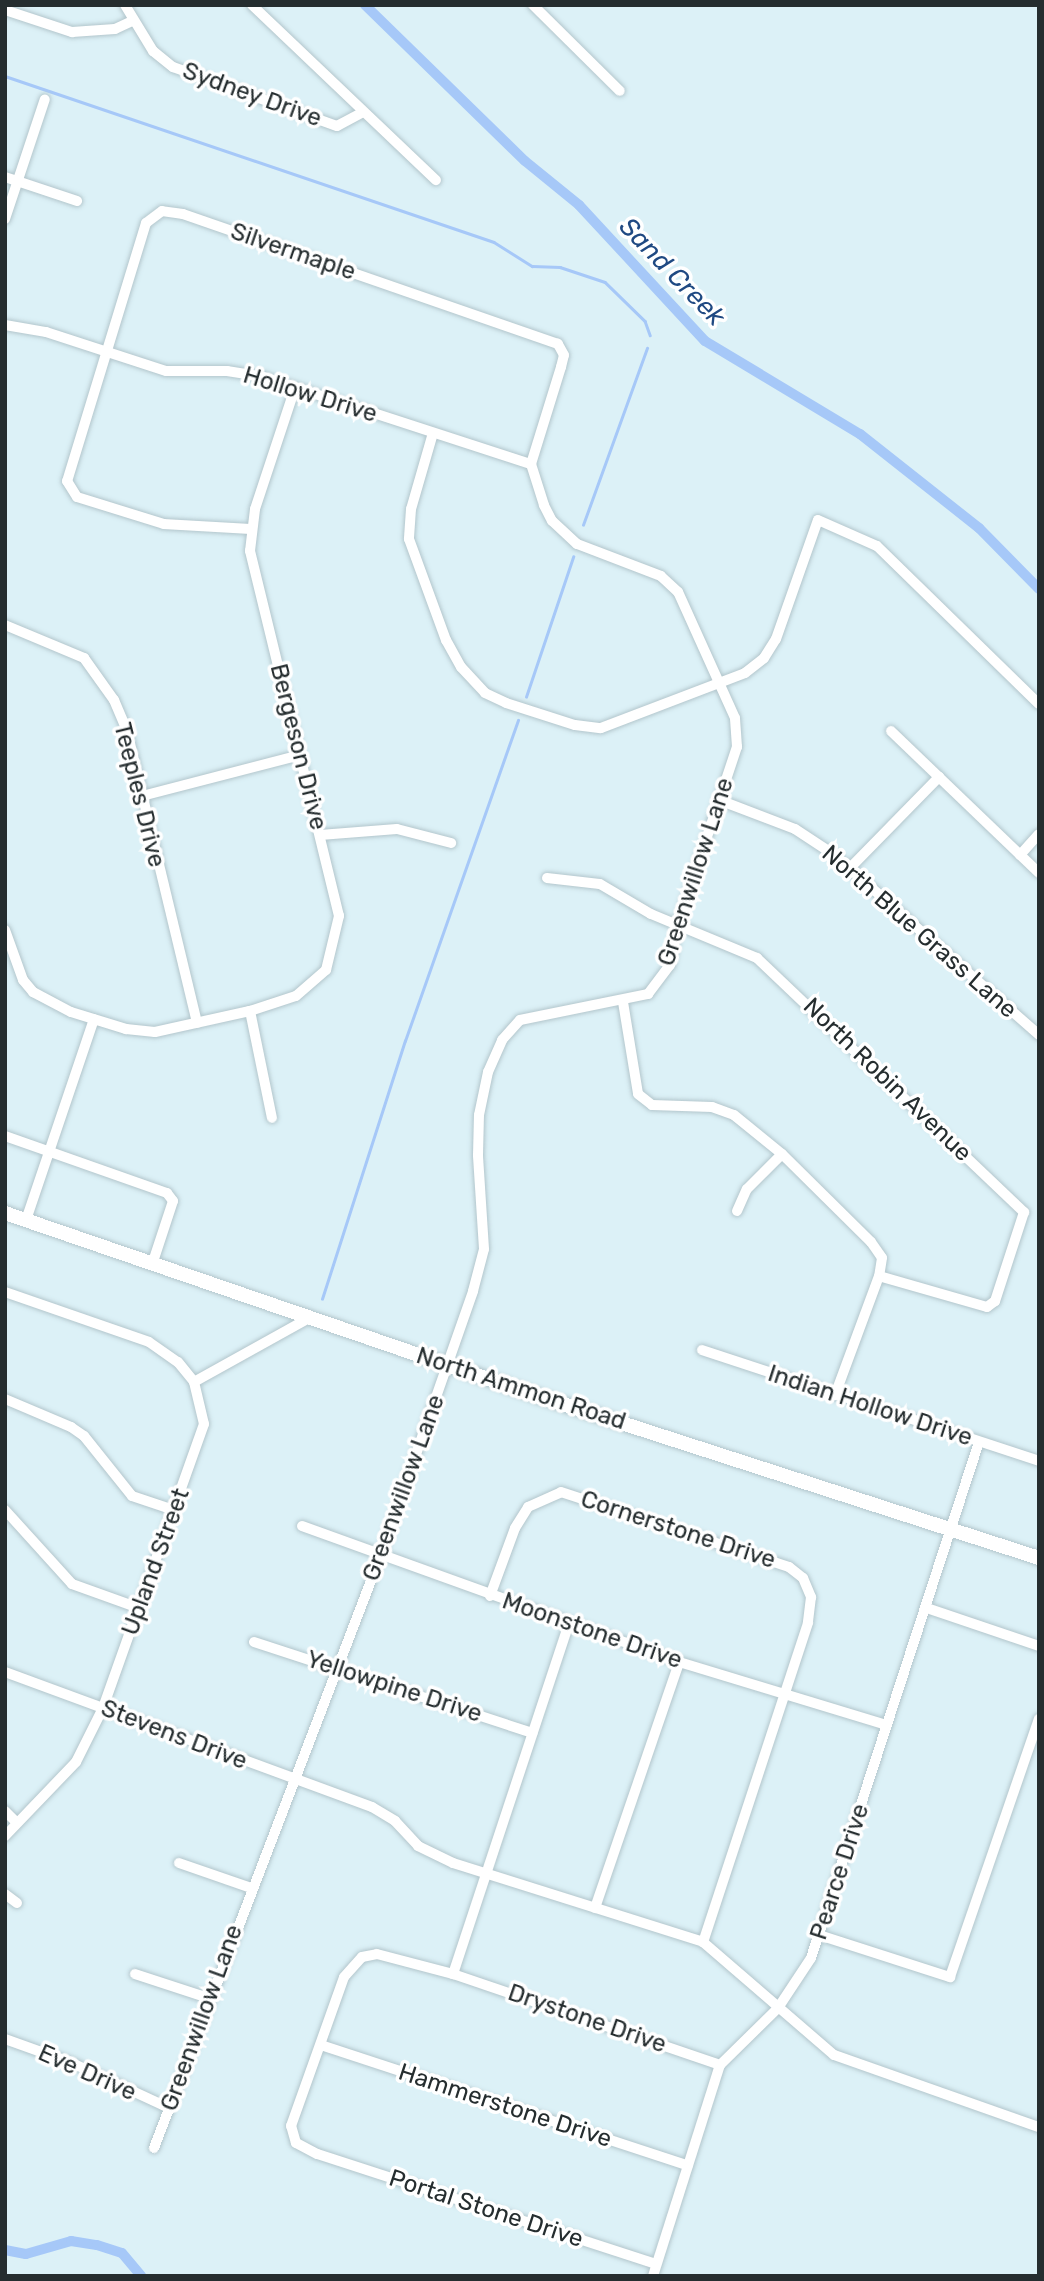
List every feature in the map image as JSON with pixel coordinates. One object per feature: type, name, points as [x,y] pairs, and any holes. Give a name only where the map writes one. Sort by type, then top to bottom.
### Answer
[{"type":"main road","name":"North Ammon Road","points":[[5,1213],[307,1319],[1039,1558]]},
{"type":"street","name":"Sydney Drive","points":[[125,5],[132,21],[153,51],[199,78],[337,126],[363,112]]},
{"type":"street","points":[[252,5],[436,180]]},
{"type":"street","points":[[533,5],[620,91]]},
{"type":"street","points":[[5,9],[72,32],[114,29],[132,21]]},
{"type":"street","points":[[5,219],[46,99]]},
{"type":"street","points":[[5,177],[77,201]]},
{"type":"street","name":"Silvermaple","points":[[250,529],[164,524],[77,497],[70,490],[68,468],[146,223],[152,215],[171,210],[546,336],[558,344],[564,355],[531,464]]},
{"type":"street","name":"Hollow Drive","points":[[5,325],[46,332],[166,371],[244,373],[531,464]]},
{"type":"street","name":"Bergeson Drive","points":[[6,933],[23,980],[48,1003],[94,1019],[155,1032],[250,1012],[296,996],[326,970],[339,916],[250,551],[250,529],[295,388]]},
{"type":"street","points":[[433,433],[411,509],[409,539],[446,640],[461,667],[485,693],[575,725],[601,728],[720,684],[764,658],[776,639],[818,520],[877,546],[1039,704]]},
{"type":"street","name":"Greenwillow Lane","points":[[154,2148],[208,1998],[380,1557],[449,1366],[484,1249],[479,1115],[488,1072],[502,1040],[520,1020],[549,1011],[623,1002],[648,994],[670,965],[678,924],[737,747],[735,718],[678,592],[661,576],[594,552],[565,535],[544,505],[531,464]]},
{"type":"street","name":"Teeples Drive","points":[[5,625],[69,649],[99,675],[127,731],[197,1023]]},
{"type":"street","points":[[891,732],[1039,873]]},
{"type":"street","points":[[142,796],[300,755]]},
{"type":"street","points":[[849,869],[939,777]]},
{"type":"street","name":"North Blue Grass Lane","points":[[719,800],[794,829],[849,869],[1039,1035]]},
{"type":"street","points":[[320,835],[397,829],[451,843]]},
{"type":"street","points":[[1020,855],[1039,834]]},
{"type":"street","name":"North Robin Avenue","points":[[547,878],[582,878],[600,884],[678,924],[757,958],[1024,1212],[995,1301],[987,1307],[879,1276]]},
{"type":"street","points":[[623,1002],[638,1094],[652,1105],[712,1107],[734,1115],[782,1154],[871,1242],[882,1258],[879,1276],[835,1395]]},
{"type":"street","points":[[250,1012],[272,1118]]},
{"type":"street","points":[[26,1220],[94,1019]]},
{"type":"street","points":[[5,1136],[167,1194],[173,1201],[152,1265]]},
{"type":"street","points":[[737,1211],[747,1189],[782,1154]]},
{"type":"street","points":[[5,1292],[149,1342],[178,1362],[194,1382],[307,1319]]},
{"type":"street","name":"Indian Hollow Drive","points":[[702,1350],[1039,1461]]},
{"type":"street","name":"Upland Street","points":[[5,1836],[76,1762],[103,1708],[204,1424],[194,1382]]},
{"type":"street","points":[[5,1399],[71,1427],[84,1436],[132,1496],[174,1510]]},
{"type":"street","name":"Pearce Drive","points":[[653,2276],[720,2065],[778,2008],[811,1958],[979,1442]]},
{"type":"street","name":"Cornerstone Drive","points":[[490,1595],[515,1528],[528,1507],[561,1492],[789,1567],[803,1577],[811,1597],[808,1623],[703,1942]]},
{"type":"street","points":[[5,1510],[72,1584],[139,1608]]},
{"type":"street","name":"Moonstone Drive","points":[[302,1526],[380,1557],[679,1662],[887,1725]]},
{"type":"street","points":[[927,1608],[1039,1646]]},
{"type":"street","points":[[453,1974],[569,1623]]},
{"type":"street","name":"Yellowpine Drive","points":[[254,1642],[533,1732]]},
{"type":"street","points":[[595,1908],[679,1662]]},
{"type":"street","name":"Stevens Drive","points":[[5,1672],[293,1780],[343,1795],[395,1821],[418,1846],[487,1872],[703,1942],[736,1966],[778,2008],[834,2055],[1039,2127]]},
{"type":"street","points":[[819,1936],[950,1977],[1039,1719]]},
{"type":"street","points":[[5,1811],[16,1822]]},
{"type":"street","points":[[178,1863],[251,1888]]},
{"type":"street","points":[[5,1894],[17,1903]]},
{"type":"street","name":"Drystone Drive","points":[[317,2154],[296,2143],[291,2126],[344,1977],[362,1957],[399,1957],[720,2065]]},
{"type":"street","points":[[135,1974],[208,1998]]},
{"type":"street","name":"Eve Drive","points":[[5,2039],[72,2063],[169,2108]]},
{"type":"street","name":"Hammerstone Drive","points":[[321,2045],[688,2166]]},
{"type":"street","name":"Portal Stone Drive","points":[[317,2154],[656,2264]]},
{"type":"waterway","name":"Sand Creek","points":[[365,5],[525,161],[579,205],[705,341],[860,434],[979,528],[1039,589]]},
{"type":"waterway","points":[[5,76],[494,242],[532,266],[560,267],[605,282],[645,321],[650,335]]},
{"type":"waterway","points":[[583,525],[647,348]]},
{"type":"waterway","points":[[526,697],[573,557]]},
{"type":"waterway","points":[[322,1299],[405,1041],[518,720]]},
{"type":"waterway","points":[[5,2250],[26,2254],[71,2241],[97,2245],[122,2253],[141,2276]]}]
